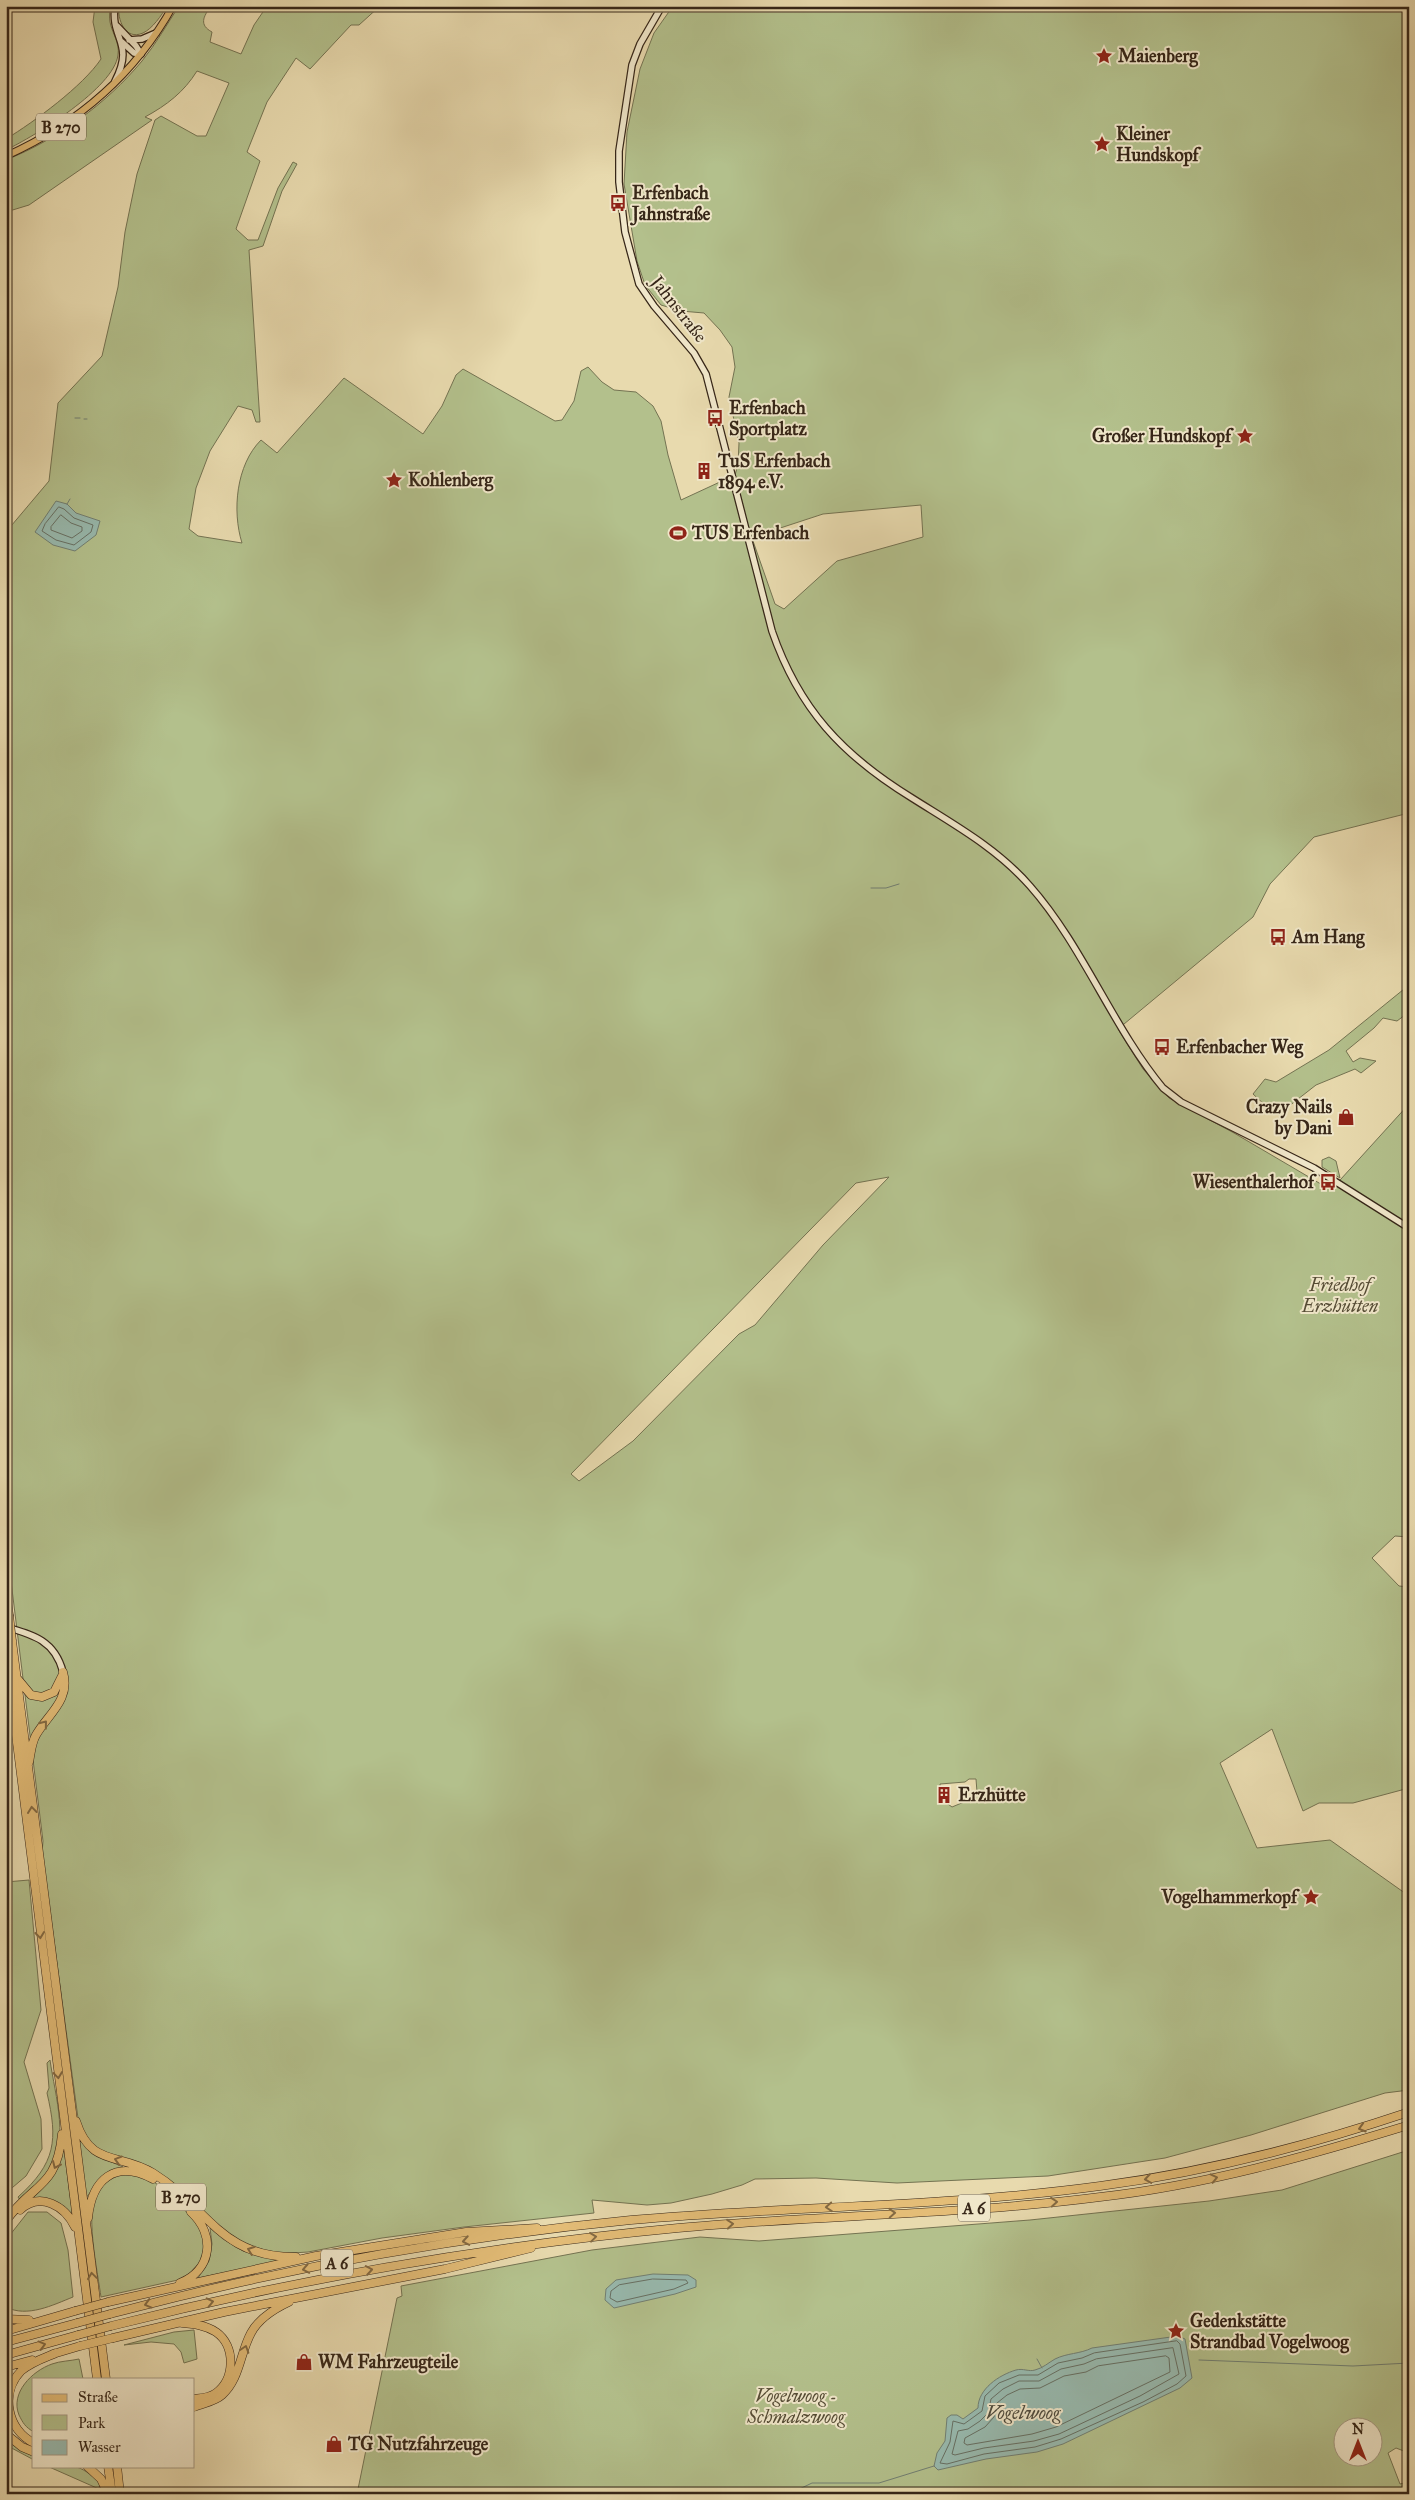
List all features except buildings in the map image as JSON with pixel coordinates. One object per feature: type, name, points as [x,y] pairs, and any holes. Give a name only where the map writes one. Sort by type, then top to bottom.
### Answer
[{"type":"highway","name":"B 270","points":[[6,1594],[27,1768],[35,1866]]},
{"type":"highway","name":"B 270","points":[[6,1655],[15,1730],[70,2104],[106,2378]]},
{"type":"highway","points":[[16,1675],[31,1695],[42,1697],[54,1692],[59,1687],[63,1672]]},
{"type":"highway","points":[[27,1768],[35,1737],[58,1706],[63,1694],[65,1678],[63,1672]]},
{"type":"highway","points":[[6,1710],[15,1730]]},
{"type":"highway","name":"B 270","points":[[38,1886],[63,2117],[97,2378]]},
{"type":"highway","name":"B 270","points":[[70,2104],[78,2128],[89,2147],[103,2156],[152,2173],[237,2245],[262,2254],[316,2256]]},
{"type":"highway","name":"A 6","points":[[6,2342],[110,2314],[242,2282],[342,2262],[487,2238],[695,2215],[1028,2194],[1168,2176],[1264,2155],[1409,2112]]},
{"type":"highway","points":[[6,2221],[53,2172],[61,2151],[63,2117]]},
{"type":"highway","name":"A 6","points":[[6,2355],[111,2326],[247,2294],[340,2276],[544,2243],[700,2226],[1008,2206],[1100,2198],[1180,2185],[1264,2167],[1409,2125]]},
{"type":"highway","points":[[87,2232],[92,2193],[98,2184],[109,2174],[119,2171],[140,2173],[160,2184],[195,2216],[207,2236],[208,2253],[205,2262],[196,2274],[183,2282],[152,2292]]},
{"type":"highway","name":"B 270","points":[[6,2227],[23,2207],[41,2201],[60,2207],[72,2220],[78,2234]]},
{"type":"highway","points":[[6,2331],[108,2302],[316,2256],[466,2232],[516,2228],[567,2228]]},
{"type":"highway","name":"A 6","points":[[175,2322],[445,2269],[524,2251],[544,2243]]},
{"type":"highway","name":"A 6","points":[[195,2407],[220,2397],[228,2389],[238,2370],[251,2333],[260,2320],[274,2309],[300,2296]]},
{"type":"highway","points":[[6,2319],[16,2321],[44,2319]]},
{"type":"highway","points":[[6,2367],[175,2322],[202,2325],[216,2332],[228,2348],[231,2366],[228,2378],[217,2392],[207,2397],[195,2399]]},
{"type":"highway","points":[[32,2442],[25,2439],[14,2427],[8,2410],[8,2396],[14,2379],[23,2369],[56,2353]]},
{"type":"highway","points":[[103,2359],[110,2378]]},
{"type":"highway","points":[[6,2434],[22,2447],[32,2451]]},
{"type":"highway","points":[[89,2468],[101,2479],[108,2494]]},
{"type":"highway","points":[[108,2468],[112,2494]]},
{"type":"highway","points":[[117,2468],[120,2494]]},
{"type":"main road","name":"B 270","points":[[6,156],[58,129],[112,86],[158,32],[173,6]]},
{"type":"street","points":[[112,86],[123,62],[124,50],[114,20],[115,6]]},
{"type":"street","name":"Jahnstraße","points":[[662,6],[637,51],[628,90],[618,168],[625,232],[636,276],[643,291],[694,353],[706,374],[778,648],[798,690],[822,726],[873,773],[982,843],[1024,879],[1062,929],[1158,1082],[1175,1098],[1314,1168],[1409,1228]]},
{"type":"street","points":[[114,20],[120,30],[136,46],[141,54]]},
{"type":"street","points":[[129,40],[142,39],[158,32]]},
{"type":"street","points":[[121,40],[134,53],[141,54]]},
{"type":"street","points":[[6,1627],[41,1638],[52,1649],[61,1663],[63,1672]]},
{"type":"green space","points":[[95,6],[110,6],[110,22],[118,51],[113,68],[103,82],[71,110],[35,134],[6,150],[6,139],[44,113],[70,92],[101,59],[93,22]]},
{"type":"green space","points":[[119,6],[167,6],[150,28],[137,35],[131,34],[124,27],[119,17]]},
{"type":"green space","name":"Friedhof Erzhütten","points":[[179,6],[211,6],[204,20],[205,27],[212,32],[210,42],[241,54],[254,25],[267,6],[380,6],[359,25],[351,25],[310,69],[296,58],[267,102],[247,152],[260,161],[236,229],[248,240],[258,240],[278,188],[293,162],[297,164],[282,191],[263,246],[249,250],[260,422],[256,422],[252,410],[238,406],[210,451],[196,488],[189,529],[198,536],[242,543],[237,517],[238,489],[246,462],[253,450],[261,440],[277,453],[344,378],[423,434],[442,406],[456,375],[463,369],[555,421],[562,420],[574,401],[581,371],[588,367],[602,382],[614,390],[636,392],[653,406],[661,421],[668,455],[681,500],[735,475],[738,465],[739,443],[729,397],[735,367],[732,347],[720,330],[704,313],[681,311],[661,305],[645,285],[637,261],[624,184],[627,132],[640,69],[654,33],[673,6],[1409,6],[1409,813],[1314,837],[1270,884],[1253,917],[1118,1029],[1143,1069],[1169,1098],[1234,1133],[1331,1190],[1409,1104],[1409,1537],[1395,1536],[1372,1558],[1399,1586],[1409,1587],[1409,1788],[1353,1803],[1319,1803],[1303,1811],[1272,1729],[1220,1763],[1257,1848],[1330,1840],[1409,1896],[1409,2090],[1385,2093],[1251,2135],[1165,2158],[1048,2176],[897,2183],[816,2178],[755,2179],[712,2194],[671,2203],[647,2205],[592,2200],[594,2213],[464,2227],[382,2238],[308,2252],[277,2254],[238,2242],[165,2179],[90,2145],[78,2118],[42,1853],[43,1841],[10,1573],[6,1562],[6,532],[49,481],[58,403],[102,356],[118,287],[125,232],[137,174],[155,120],[161,116],[197,136],[206,136],[229,83],[197,71],[174,97],[161,108],[145,117],[152,120],[29,205],[6,212],[6,160],[62,131],[113,92],[142,61]],"holes":[[[921,505],[923,537],[837,561],[784,609],[775,604],[753,541],[762,534],[823,514]],[[889,1177],[823,1245],[755,1325],[739,1334],[633,1441],[579,1481],[571,1474],[856,1183]],[[969,1779],[976,1779],[977,1792],[969,1800],[952,1807],[941,1799],[940,1784],[965,1782]]]},
{"type":"green space","points":[[1409,985],[1409,1012],[1397,1021],[1383,1018],[1346,1051],[1353,1062],[1360,1058],[1376,1061],[1361,1073],[1355,1069],[1316,1085],[1284,1110],[1266,1106],[1253,1094],[1265,1079],[1276,1082],[1329,1050]]},
{"type":"green space","points":[[1329,1157],[1336,1161],[1340,1178],[1322,1167],[1322,1160]]},
{"type":"green space","points":[[29,1880],[41,2010],[24,2062],[41,2119],[42,2149],[26,2176],[6,2193],[6,1882]]},
{"type":"green space","points":[[50,2060],[58,2104],[60,2135],[58,2150],[54,2164],[47,2177],[20,2200],[18,2197],[40,2173],[47,2162],[51,2150],[53,2138],[47,2093],[49,2088],[47,2063]]},
{"type":"green space","points":[[78,2134],[93,2154],[123,2167],[103,2175],[86,2198]]},
{"type":"green space","points":[[64,2149],[73,2218],[65,2208],[56,2202],[33,2198],[52,2178]]},
{"type":"green space","name":"Vogelwoog - Schmalzwoog","points":[[1409,2150],[1409,2453],[1396,2448],[1388,2453],[1400,2484],[1409,2482],[1409,2494],[357,2494],[397,2298],[402,2296],[401,2286],[592,2250],[700,2237],[759,2241],[1030,2220],[1209,2201],[1282,2190]]},
{"type":"green space","points":[[124,2173],[145,2177],[162,2187],[200,2226],[205,2245],[201,2261],[189,2274],[178,2280],[101,2297],[92,2231],[93,2206],[95,2197],[103,2185]]},
{"type":"green space","points":[[28,2212],[47,2212],[61,2223],[68,2250],[73,2297],[40,2309],[23,2311],[6,2307],[6,2240]]},
{"type":"green space","points":[[210,2228],[223,2239],[243,2251],[282,2261],[198,2278],[209,2261],[212,2244]]},
{"type":"green space","points":[[194,2330],[197,2359],[184,2363],[181,2352],[174,2344],[151,2342],[124,2345],[174,2332]]},
{"type":"green space","points":[[79,2359],[83,2378],[32,2378],[32,2431],[26,2427],[19,2415],[17,2407],[20,2391],[30,2377],[44,2367]]},
{"type":"green space","points":[[6,2439],[32,2454],[32,2459],[6,2445]]},
{"type":"green space","points":[[52,2468],[81,2469],[100,2483],[99,2489]]},
{"type":"water","points":[[56,501],[67,504],[76,513],[100,521],[96,535],[75,551],[53,545],[35,532]]},
{"type":"water","points":[[653,2274],[688,2275],[696,2280],[696,2287],[675,2294],[614,2308],[605,2300],[606,2289],[616,2280]]},
{"type":"water","name":"Vogelwoog","points":[[1178,2336],[1185,2339],[1192,2378],[1180,2388],[1063,2444],[1037,2452],[986,2459],[938,2470],[934,2466],[937,2453],[945,2441],[947,2418],[951,2415],[957,2415],[963,2419],[978,2408],[979,2401],[986,2389],[1003,2375],[1019,2370],[1035,2370],[1060,2357],[1092,2348]]},
{"type":"waterway","points":[[75,418],[80,418]]},
{"type":"waterway","points":[[67,504],[70,499]]},
{"type":"waterway","points":[[871,888],[886,888],[899,884]]},
{"type":"waterway","points":[[1037,2359],[1042,2368]]},
{"type":"waterway","points":[[1199,2360],[1353,2366],[1409,2363]]},
{"type":"waterway","points":[[789,2494],[812,2483],[879,2483],[934,2466]]},
{"type":"place","name":"Maienberg","points":[[1104,56]]},
{"type":"place","name":"Kleiner Hundskopf","points":[[1102,144]]},
{"type":"place","name":"Erfenbach Jahnstraße","points":[[618,203]]},
{"type":"place","name":"Erfenbach Sportplatz","points":[[715,418]]},
{"type":"place","name":"Großer Hundskopf","points":[[1245,436]]},
{"type":"place","name":"TuS Erfenbach 1894 e.V.","points":[[704,471]]},
{"type":"place","name":"Kohlenberg","points":[[394,480]]},
{"type":"place","name":"TUS Erfenbach","points":[[678,533]]},
{"type":"place","name":"Am Hang","points":[[1278,937]]},
{"type":"place","name":"Erfenbacher Weg","points":[[1162,1047]]},
{"type":"place","name":"Crazy Nails by Dani","points":[[1346,1117]]},
{"type":"place","name":"Wiesenthalerhof","points":[[1328,1182]]},
{"type":"place","name":"Erzhütte","points":[[944,1795]]},
{"type":"place","name":"Vogelhammerkopf","points":[[1311,1897]]},
{"type":"place","name":"Gedenkstätte Strandbad Vogelwoog","points":[[1176,2331]]},
{"type":"place","name":"WM Fahrzeugteile","points":[[304,2362]]},
{"type":"place","name":"TG Nutzfahrzeuge","points":[[334,2444]]}]
